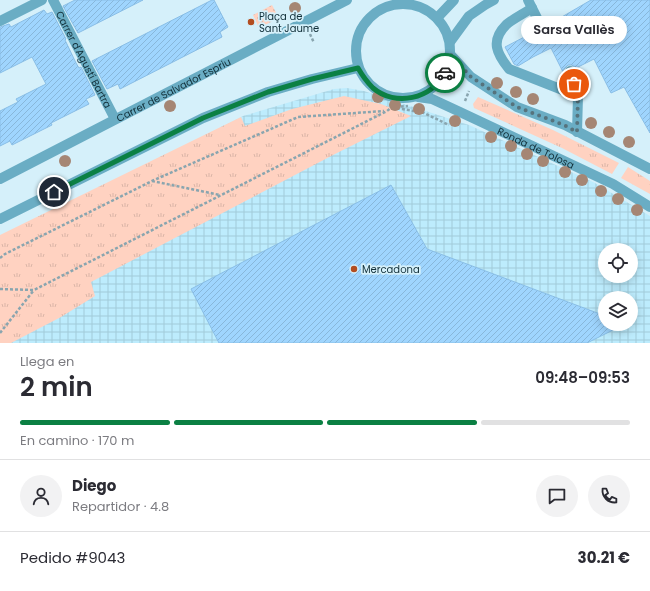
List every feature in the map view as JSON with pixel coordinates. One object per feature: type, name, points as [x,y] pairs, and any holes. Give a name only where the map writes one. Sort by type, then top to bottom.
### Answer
[{"type":"street","points":[[0,21],[42,0]]},
{"type":"street","name":"Carrer d'Agustí Bartra","points":[[53,0],[115,119]]},
{"type":"street","name":"Carrer de Salvador Espriu","points":[[0,179],[346,0]]},
{"type":"street","points":[[437,18],[454,0]]},
{"type":"street","points":[[450,42],[469,16],[485,4],[494,0]]},
{"type":"street","points":[[397,4],[412,4],[427,10],[437,18],[447,33],[450,42],[451,48],[449,64],[442,78],[431,90],[418,96],[402,99],[387,96],[373,88],[358,68],[356,46],[360,30],[369,18],[382,8],[397,4]]},
{"type":"street","points":[[542,28],[530,4],[506,25],[497,38],[497,51],[509,69],[578,96]]},
{"type":"street","points":[[450,54],[471,77],[517,107],[564,125],[650,169]]},
{"type":"street","points":[[0,219],[203,118],[268,92],[312,79],[358,68]]},
{"type":"street","points":[[570,71],[578,96],[577,132]]},
{"type":"street","name":"Ronda de Tolosa","points":[[418,96],[432,100],[460,112],[613,184],[650,207]]},
{"type":"path","points":[[310,34],[314,43]]},
{"type":"path","points":[[460,112],[474,79]]},
{"type":"path","points":[[0,333],[34,290],[387,111],[392,107],[424,113],[449,125]]},
{"type":"path","points":[[0,258],[5,254],[152,181],[298,117],[387,111]]},
{"type":"path","points":[[152,181],[220,196]]},
{"type":"path","points":[[0,289],[34,290]]},
{"type":"shaded area","points":[[347,88],[364,91],[469,125],[595,183],[650,216],[650,343],[0,343],[0,242],[243,116],[334,89]]},
{"type":"green space","points":[[272,5],[279,18],[259,28],[253,15]]},
{"type":"green space","points":[[344,96],[381,104],[411,116],[335,154],[91,282],[95,296],[61,317],[11,343],[0,343],[0,235],[241,117],[245,126],[292,109]]},
{"type":"green space","points":[[478,97],[553,130],[619,163],[612,174],[562,148],[474,108],[473,104]]},
{"type":"green space","points":[[628,167],[650,181],[650,194],[621,178]]},
{"type":"building","points":[[75,0],[143,0],[78,33],[63,6]]},
{"type":"building","points":[[214,0],[228,27],[220,32],[222,37],[120,89],[118,84],[107,89],[92,61]]},
{"type":"building","points":[[591,0],[650,0],[650,133],[624,87],[611,93],[594,59],[576,68],[572,65],[568,65],[564,69],[564,74],[551,48],[518,66],[514,64],[505,47],[536,31],[541,34],[545,34],[548,29],[548,25]]},
{"type":"building","points":[[44,10],[47,14],[52,12],[76,63],[79,68],[81,67],[95,95],[86,99],[89,104],[51,123],[52,125],[12,145],[10,141],[0,146],[0,111],[18,102],[16,99],[46,84],[32,57],[0,73],[0,27],[9,24],[11,27]]},
{"type":"building","name":"Mercadona","points":[[391,185],[427,249],[598,313],[598,331],[611,331],[587,343],[219,343],[191,289]]},
{"type":"way so far","points":[[445,73],[449,64],[450,54],[471,77],[517,107],[564,125],[577,132],[578,96],[574,84]]},
{"type":"place","name":"Plaça de Sant Jaume","points":[[251,22]]},
{"type":"place","name":"Sarsa Vallès","points":[[574,84]]},
{"type":"place","name":"Mercadona","points":[[354,269]]},
{"type":"route","points":[[54,192],[203,118],[268,92],[312,79],[358,68],[373,88],[387,96],[402,99],[418,96],[431,90],[445,73]]}]
